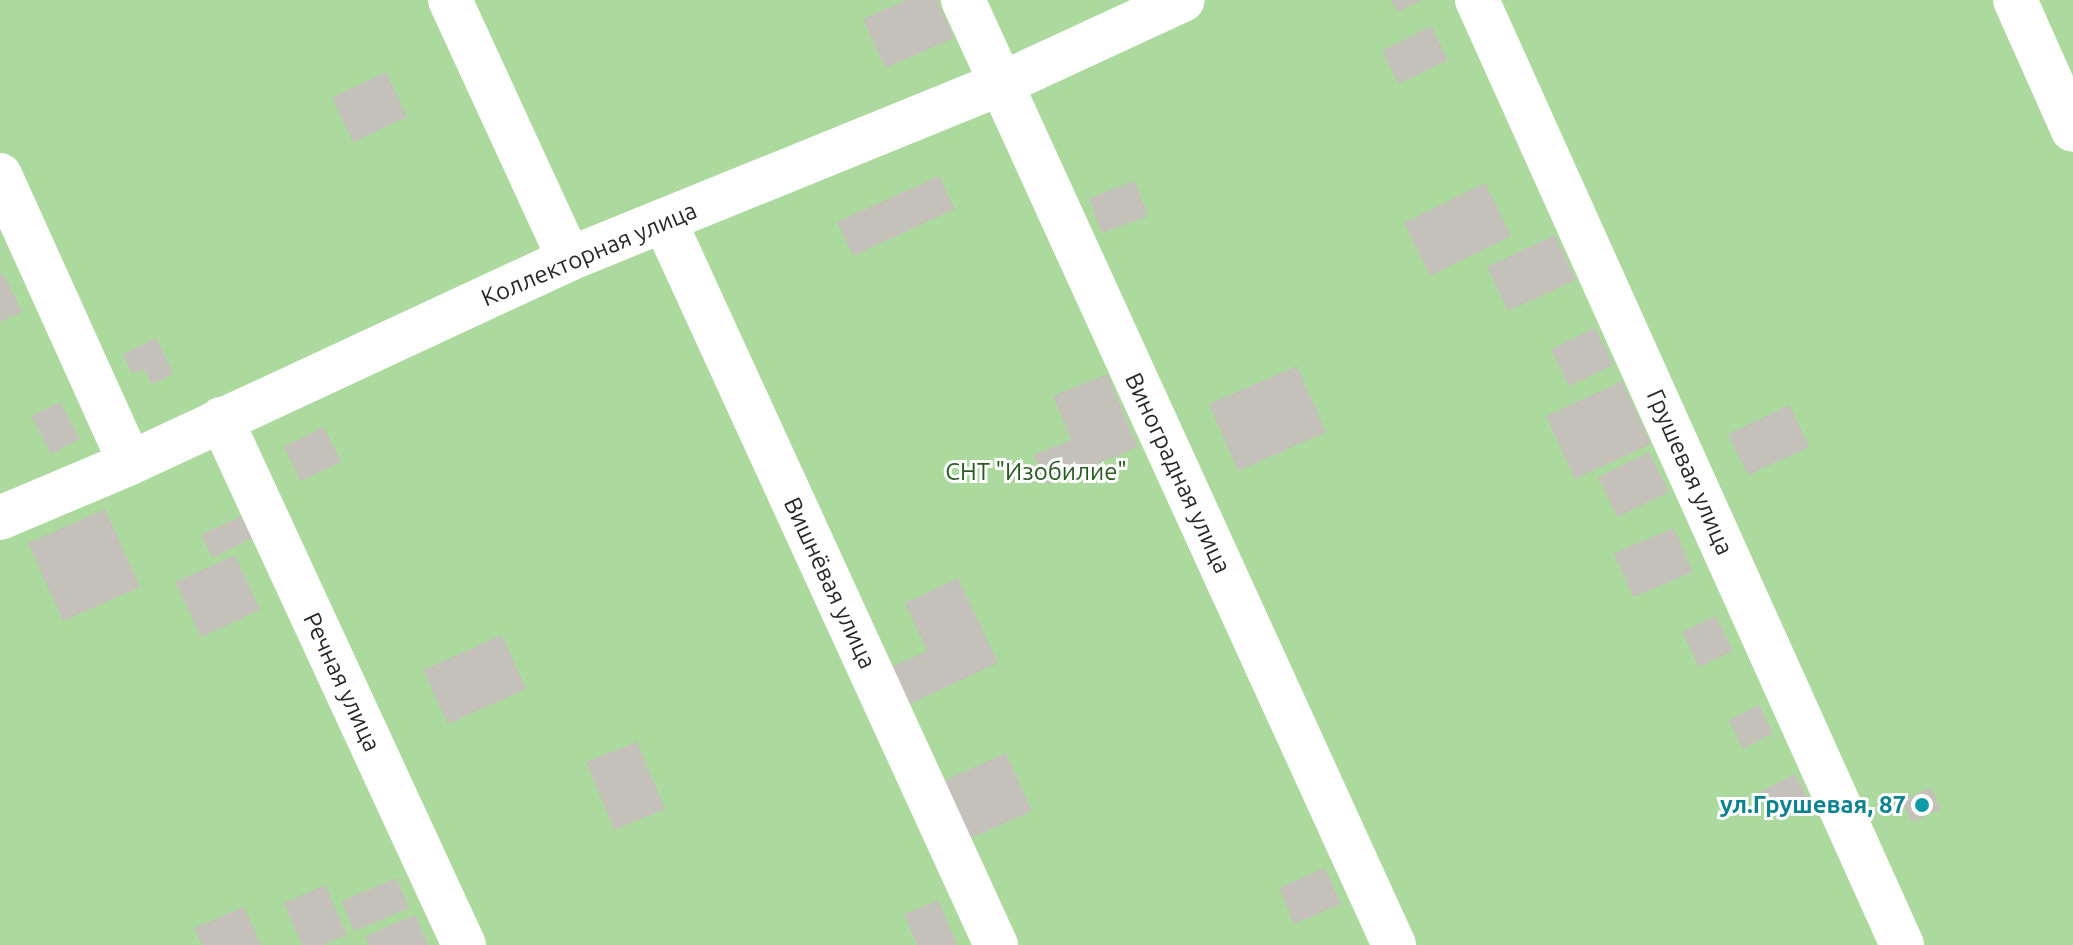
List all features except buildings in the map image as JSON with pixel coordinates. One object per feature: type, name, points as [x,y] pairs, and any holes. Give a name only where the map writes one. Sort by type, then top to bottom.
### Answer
[{"type":"street","points":[[450,0],[569,259]]},
{"type":"street","name":"Виноградная улица","points":[[963,0],[1394,945]]},
{"type":"street","name":"Коллекторная улица","points":[[0,518],[130,463],[569,259],[1001,84],[1183,0]]},
{"type":"street","name":"Грушевая улица","points":[[1477,0],[1902,945]]},
{"type":"street","points":[[2015,0],[2073,130]]},
{"type":"street","points":[[0,175],[130,463]]},
{"type":"street","name":"Вишнёвая улица","points":[[665,222],[996,945]]},
{"type":"street","name":"Речная улица","points":[[221,419],[464,945]]},
{"type":"green space","name":"СНТ \"Изобилие\"","points":[[0,0],[2073,0],[2073,945],[0,945]]},
{"type":"place","name":"ул.Грушевая, 87","points":[[1922,805]]}]
